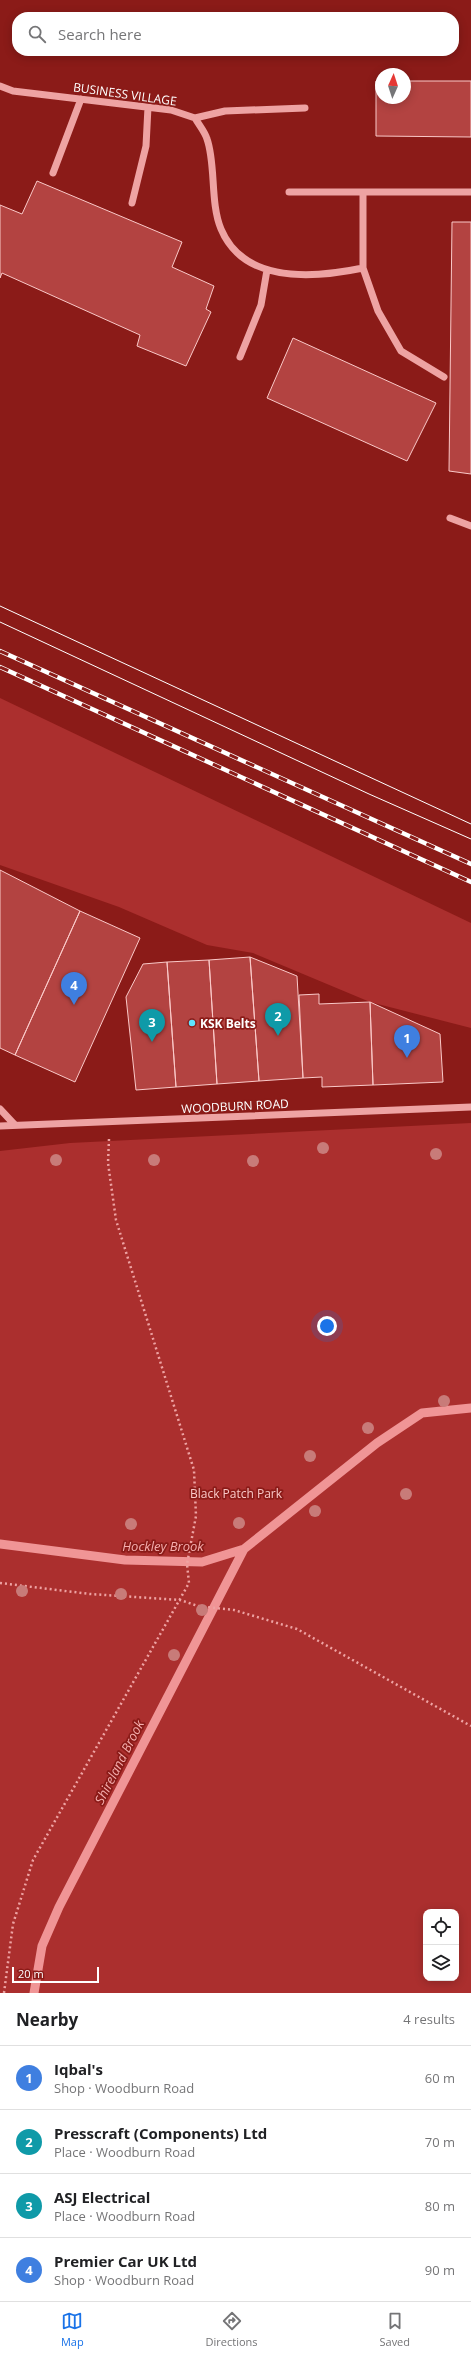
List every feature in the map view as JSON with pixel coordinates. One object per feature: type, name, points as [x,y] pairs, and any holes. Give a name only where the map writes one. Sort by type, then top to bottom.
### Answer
[{"type":"street","name":"BUSINESS VILLAGE","points":[[0,86],[13,91],[171,110],[196,118]]},
{"type":"street","points":[[53,173],[80,99]]},
{"type":"street","points":[[132,203],[146,146],[148,107]]},
{"type":"street","points":[[305,108],[225,111],[196,118],[207,139],[213,190],[221,229],[238,256],[267,270],[301,274],[328,274],[363,268]]},
{"type":"street","points":[[289,192],[471,192]]},
{"type":"street","points":[[363,192],[363,268],[378,311],[401,351],[444,377]]},
{"type":"street","points":[[240,357],[261,305],[267,270]]},
{"type":"street","points":[[450,518],[471,526]]},
{"type":"street","name":"WOODBURN ROAD","points":[[0,1126],[14,1124],[110,1122],[471,1107]]},
{"type":"street","points":[[0,1109],[14,1124]]},
{"type":"path","points":[[4,1993],[13,1924],[33,1860],[166,1619],[180,1600],[188,1583],[187,1564],[196,1516],[194,1470],[116,1220],[108,1163],[110,1122]]},
{"type":"path","points":[[0,1583],[90,1594],[180,1600],[198,1606],[234,1610],[297,1629],[471,1726]]},
{"type":"green space","points":[[0,698],[471,923],[471,1028],[370,1002],[253,953],[207,945],[119,907],[0,865]]},
{"type":"green space","name":"Black Patch Park","points":[[471,1123],[471,1993],[0,1993],[0,1151],[70,1143]]},
{"type":"building","points":[[411,81],[471,81],[471,137],[376,136],[376,104],[411,104]]},
{"type":"building","points":[[37,181],[182,242],[172,267],[214,286],[206,309],[211,312],[186,366],[137,346],[140,335],[2,273],[0,278],[0,205],[22,214]]},
{"type":"building","points":[[452,222],[471,222],[471,474],[449,471]]},
{"type":"building","points":[[293,338],[436,403],[407,461],[267,398]]},
{"type":"building","points":[[0,870],[80,911],[15,1055],[0,1048]]},
{"type":"building","points":[[80,911],[140,938],[75,1082],[15,1055]]},
{"type":"building","points":[[250,957],[297,976],[303,1078],[259,1081]]},
{"type":"building","points":[[250,957],[259,1081],[217,1084],[209,960]]},
{"type":"building","name":"KSK Belts","points":[[209,960],[217,1084],[176,1087],[167,962]]},
{"type":"building","points":[[167,962],[176,1087],[136,1090],[126,997],[143,964]]},
{"type":"building","points":[[319,994],[319,1004],[370,1002],[373,1085],[322,1087],[322,1077],[303,1078],[299,995]]},
{"type":"building","points":[[370,1002],[440,1034],[443,1082],[373,1085]]},
{"type":"waterway","name":"Hockley Brook","points":[[0,1544],[125,1560],[202,1562],[244,1549],[377,1443],[422,1413],[471,1408]]},
{"type":"waterway","name":"Shireland Brook","points":[[34,1993],[42,1946],[59,1907],[244,1549]]},
{"type":"tram line","points":[[0,606],[471,824]]},
{"type":"tram line","points":[[0,622],[369,794],[471,839]]},
{"type":"railway","points":[[0,651],[471,864]]},
{"type":"railway","points":[[0,667],[471,882]]},
{"type":"place","name":"Premier Car UK Ltd","points":[[74,1005]]},
{"type":"place","name":"KSK Belts","points":[[192,1023]]},
{"type":"place","name":"Presscraft (Components) Ltd","points":[[278,1036]]},
{"type":"place","name":"ASJ Electrical","points":[[152,1042]]},
{"type":"place","name":"Iqbal's","points":[[407,1058]]}]
